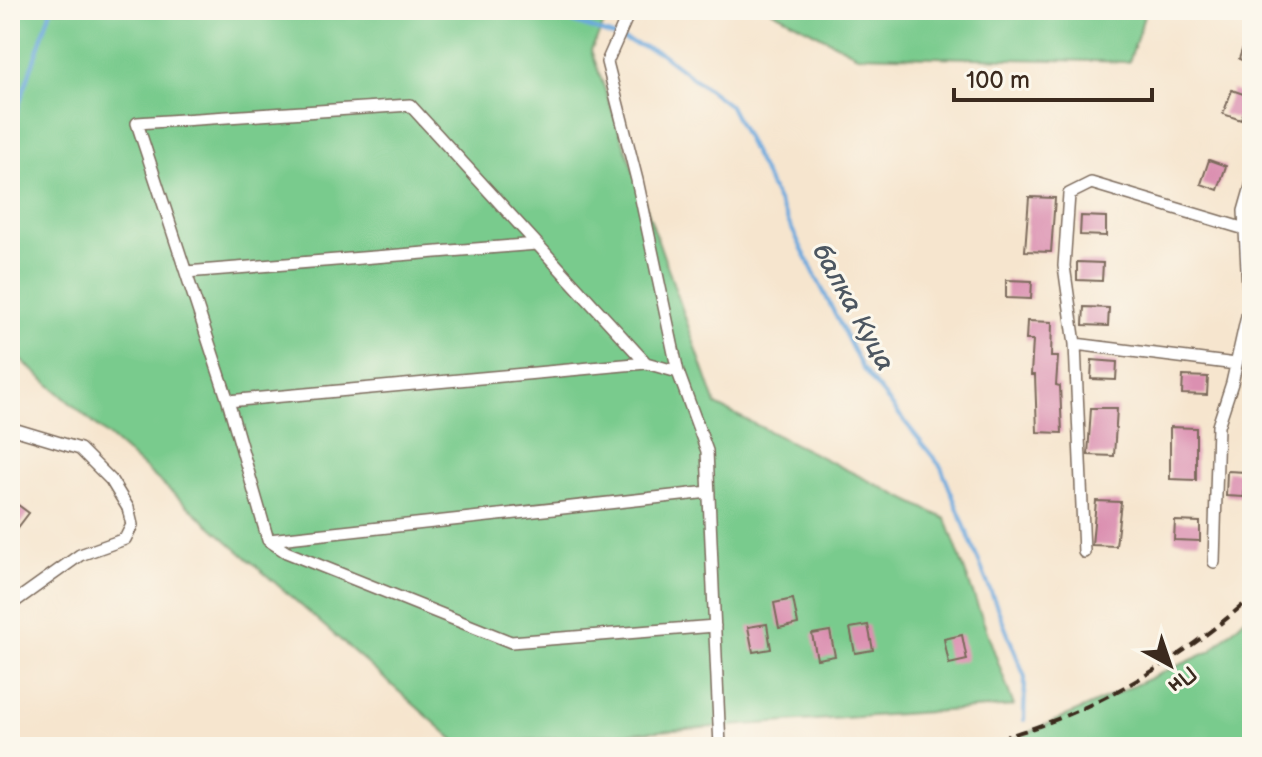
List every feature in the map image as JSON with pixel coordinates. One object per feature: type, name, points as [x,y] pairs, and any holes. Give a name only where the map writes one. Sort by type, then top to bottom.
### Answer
[{"type":"street","points":[[630,10],[607,62],[637,180],[678,372],[707,451],[720,747]]},
{"type":"street","points":[[646,363],[410,105],[137,123],[228,401],[268,540],[286,552],[511,642],[715,626]]},
{"type":"street","points":[[1084,552],[1075,344],[1064,266],[1069,194],[1091,183],[1245,229]]},
{"type":"street","points":[[1214,562],[1218,426],[1249,307],[1244,211],[1252,183]]},
{"type":"street","points":[[186,272],[537,244]]},
{"type":"street","points":[[1075,344],[1236,364]]},
{"type":"street","points":[[228,401],[646,363],[678,372]]},
{"type":"street","points":[[10,428],[80,449],[111,480],[128,508],[132,525],[125,539],[80,555],[10,605]]},
{"type":"street","points":[[268,540],[709,492]]},
{"type":"green space","points":[[10,10],[611,10],[591,50],[716,405],[946,519],[1014,706],[460,745],[10,350]]},
{"type":"green space","points":[[771,10],[1146,10],[1129,62],[857,55]]},
{"type":"green space","points":[[1252,611],[1252,747],[997,747],[1211,651]]},
{"type":"building","points":[[1252,27],[1252,64],[1239,59]]},
{"type":"building","points":[[1232,90],[1249,96],[1241,120],[1223,114]]},
{"type":"building","points":[[1209,160],[1226,166],[1218,190],[1201,184]]},
{"type":"building","points":[[1029,197],[1055,198],[1051,252],[1025,251]]},
{"type":"building","points":[[1081,216],[1106,217],[1106,236],[1080,235]]},
{"type":"building","points":[[1077,262],[1103,263],[1102,281],[1077,280]]},
{"type":"building","points":[[1006,280],[1032,281],[1031,299],[1006,298]]},
{"type":"building","points":[[1084,307],[1109,308],[1108,326],[1083,325]]},
{"type":"building","points":[[1027,321],[1052,322],[1051,357],[1058,357],[1056,385],[1060,386],[1062,433],[1037,432],[1035,375],[1031,375],[1033,340],[1026,340]]},
{"type":"building","points":[[1092,360],[1117,362],[1116,380],[1091,379]]},
{"type":"building","points":[[1183,376],[1208,377],[1207,395],[1182,394]]},
{"type":"building","points":[[1091,408],[1117,408],[1114,456],[1088,455]]},
{"type":"building","points":[[1170,427],[1196,428],[1196,480],[1170,479]]},
{"type":"building","points":[[1227,471],[1246,472],[1244,497],[1226,496]]},
{"type":"building","points":[[10,499],[29,513],[10,538]]},
{"type":"building","points":[[1096,501],[1121,502],[1116,546],[1092,545]]},
{"type":"building","points":[[1175,521],[1200,522],[1200,541],[1174,540]]},
{"type":"building","points":[[793,599],[798,624],[779,628],[774,603]]},
{"type":"building","points":[[767,624],[771,649],[753,652],[748,627]]},
{"type":"building","points":[[868,625],[873,650],[855,653],[850,628]]},
{"type":"building","points":[[830,631],[835,656],[817,659],[812,634]]},
{"type":"building","points":[[962,635],[967,660],[949,664],[944,639]]},
{"type":"waterway","points":[[10,141],[13,122],[51,10]]},
{"type":"waterway","name":"балка Куца","points":[[538,10],[659,52],[730,106],[862,368],[941,467],[1025,677],[1024,720]]},
{"type":"waterway","name":"балка Куца","points":[[1023,747],[1024,741]]},
{"type":"railway","points":[[962,747],[1041,725],[1117,691],[1188,648],[1252,597]]}]
